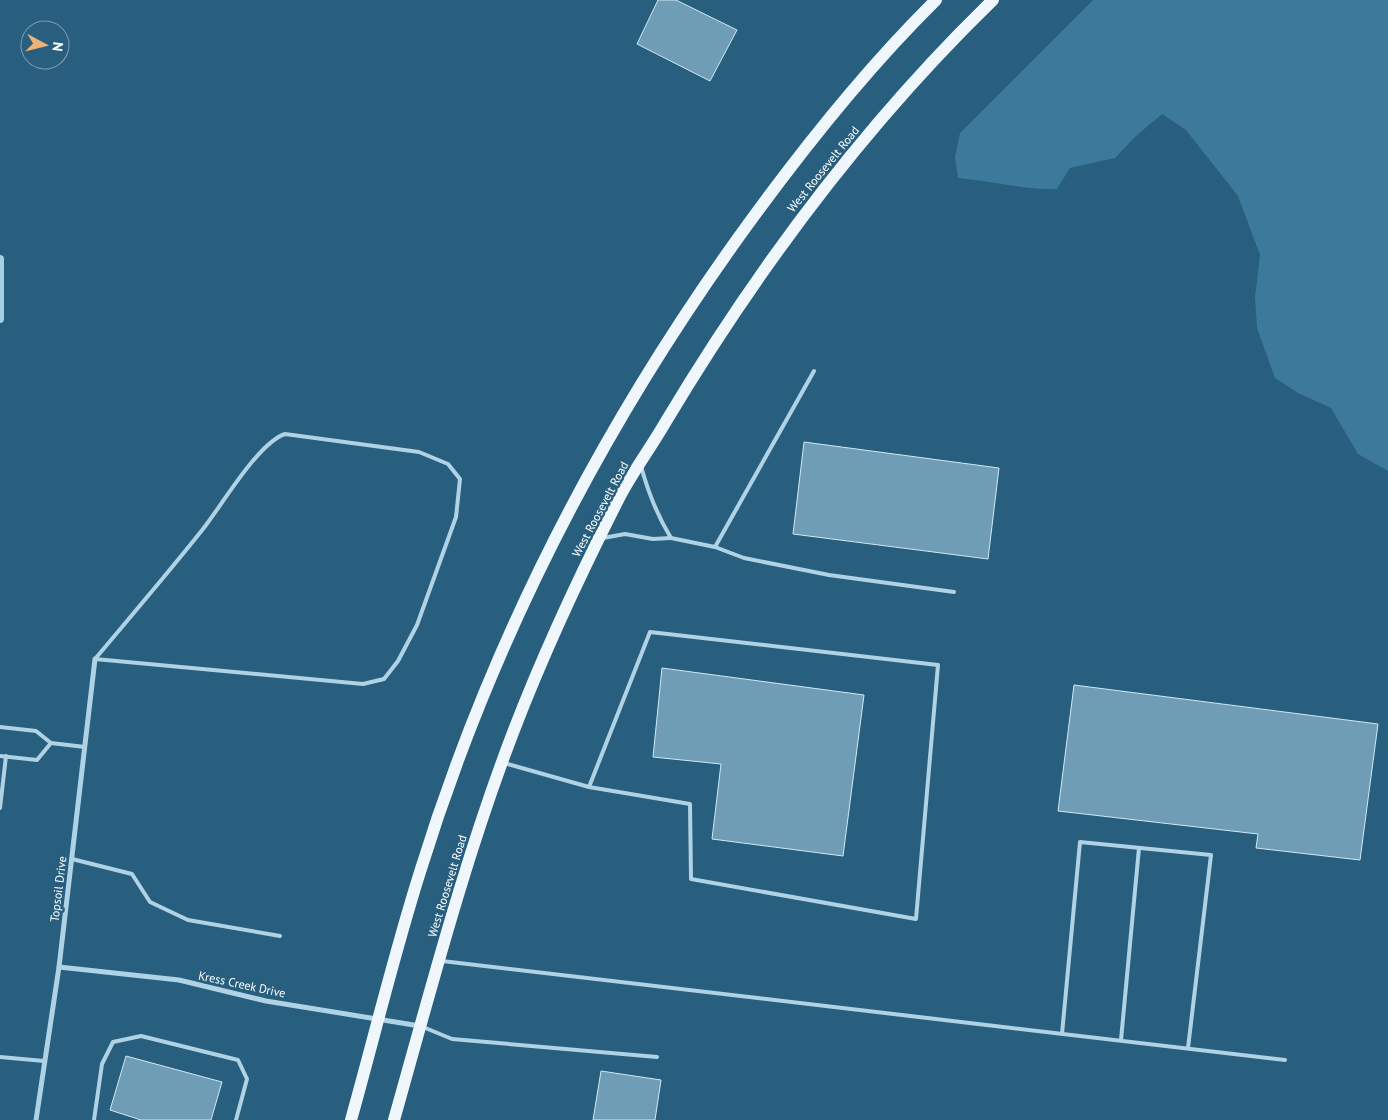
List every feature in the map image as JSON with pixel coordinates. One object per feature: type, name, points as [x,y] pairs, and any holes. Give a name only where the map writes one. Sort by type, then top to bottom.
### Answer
[{"type":"main road","name":"West Roosevelt Road","points":[[351,1120],[420,872],[476,714],[550,549],[587,476],[669,337],[749,222],[788,169],[850,95],[908,28],[936,0]]},
{"type":"main road","name":"West Roosevelt Road","points":[[394,1120],[465,872],[502,762],[554,634],[619,498],[753,282],[819,193],[880,120],[993,0]]},
{"type":"street","name":"Topsoil Drive","points":[[36,1120],[59,967],[95,659]]},
{"type":"street","name":"Kress Creek Drive","points":[[59,967],[179,980],[266,1001],[421,1026]]},
{"type":"lane","points":[[715,547],[814,371]]},
{"type":"lane","points":[[285,434],[419,452],[448,464],[460,479],[456,517],[417,625],[398,662],[384,679],[363,684],[95,659],[204,529],[263,450],[275,438],[285,434]]},
{"type":"lane","points":[[640,464],[648,492],[661,522],[671,538]]},
{"type":"lane","points":[[598,539],[625,534],[653,539],[671,538],[715,547],[744,558],[828,575],[954,592]]},
{"type":"lane","points":[[502,762],[589,787],[690,804],[692,879],[916,919],[938,665],[650,632],[589,787]]},
{"type":"lane","points":[[0,727],[36,731],[51,743],[84,746]]},
{"type":"lane","points":[[0,756],[37,760],[51,743]]},
{"type":"lane","points":[[0,808],[6,756]]},
{"type":"lane","points":[[1062,1034],[1080,842],[1211,855],[1188,1048]]},
{"type":"lane","points":[[1121,1040],[1139,848]]},
{"type":"lane","points":[[72,859],[132,874],[150,902],[188,920],[280,936]]},
{"type":"lane","points":[[439,961],[1285,1060]]},
{"type":"lane","points":[[421,1026],[452,1039],[657,1057]]},
{"type":"lane","points":[[94,1120],[102,1064],[113,1042],[141,1036],[238,1060],[247,1079],[236,1120]]},
{"type":"lane","points":[[0,1057],[44,1061]]},
{"type":"shaded area","points":[[1093,0],[1388,0],[1388,471],[1358,454],[1331,408],[1298,393],[1275,378],[1257,328],[1255,297],[1260,255],[1238,196],[1186,130],[1162,114],[1136,136],[1115,158],[1070,168],[1057,189],[1032,188],[958,178],[955,157],[960,133]]},
{"type":"building","points":[[658,0],[676,0],[737,30],[710,81],[637,44]]},
{"type":"building","points":[[804,442],[999,468],[988,559],[793,534]]},
{"type":"building","points":[[662,668],[864,695],[843,856],[712,839],[721,764],[653,757]]},
{"type":"building","points":[[1074,685],[1378,724],[1360,860],[1256,848],[1258,834],[1058,811]]},
{"type":"building","points":[[126,1056],[222,1082],[211,1120],[141,1120],[110,1110]]},
{"type":"building","points":[[601,1071],[661,1080],[655,1120],[593,1120]]},
{"type":"waterway","points":[[0,259],[0,319]]}]
